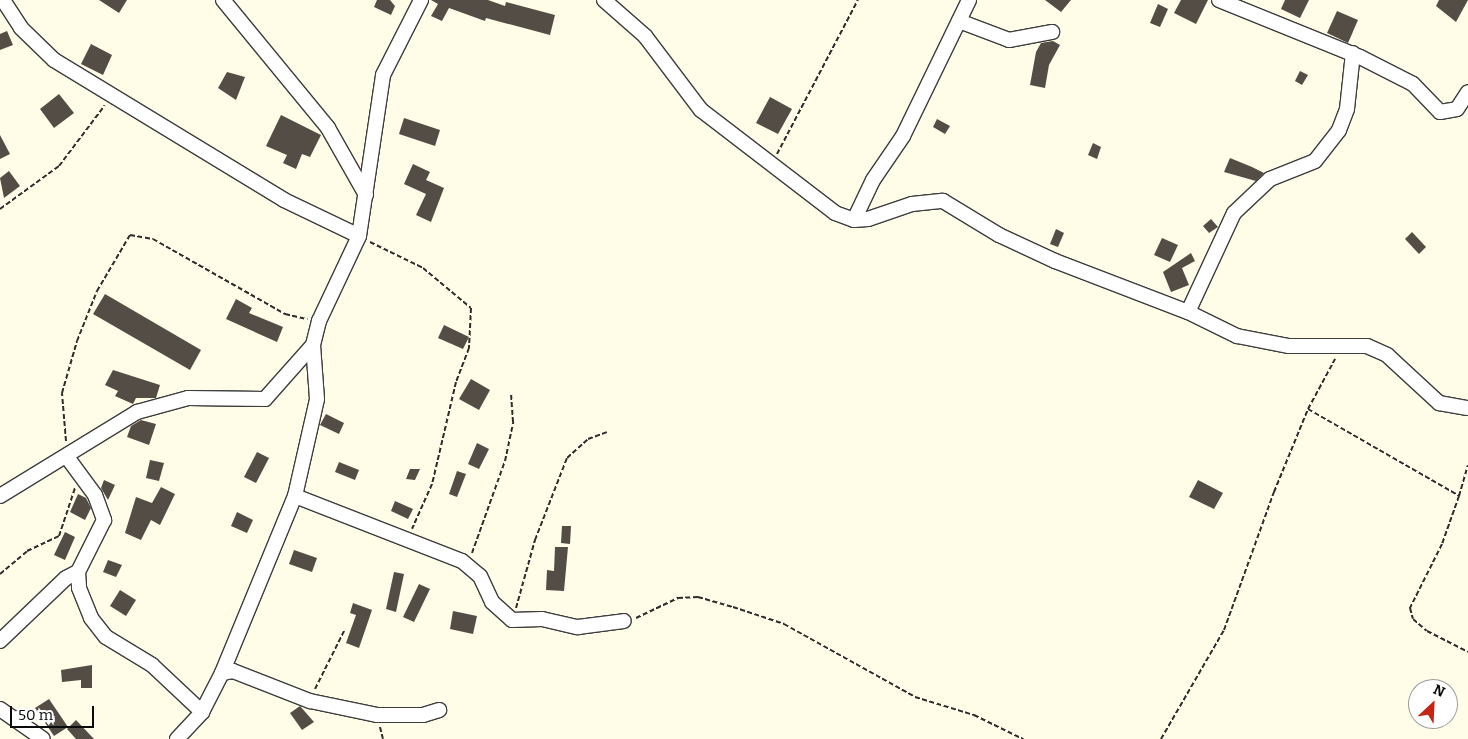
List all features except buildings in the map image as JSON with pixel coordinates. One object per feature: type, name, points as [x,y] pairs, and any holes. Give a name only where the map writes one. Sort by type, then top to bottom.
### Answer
[{"type":"street","points":[[3,0],[40,48],[109,95],[284,200],[359,236]]},
{"type":"street","points":[[223,0],[328,128],[367,198]]},
{"type":"street","points":[[181,738],[202,712],[222,673],[295,496],[316,399],[313,345],[320,321],[359,236],[367,198],[374,118],[383,76],[421,0]]},
{"type":"street","points":[[604,0],[645,36],[701,110],[772,165],[810,198],[854,220],[943,201],[1047,257],[1188,312],[1253,341],[1344,347],[1366,346],[1387,355],[1439,403],[1468,408]]},
{"type":"street","points":[[854,220],[873,180],[903,136],[970,0]]},
{"type":"street","points":[[1219,0],[1352,54],[1413,84],[1440,112],[1457,109],[1468,92]]},
{"type":"street","points":[[958,21],[1010,40],[1052,32]]},
{"type":"street","points":[[1188,312],[1234,213],[1270,179],[1315,161],[1339,130],[1348,109],[1352,54]]},
{"type":"street","points":[[0,496],[67,458],[120,418],[169,402],[207,396],[265,399],[313,345]]},
{"type":"street","points":[[67,458],[95,495],[104,520],[78,572],[79,588],[98,630],[152,665],[202,712]]},
{"type":"street","points":[[295,496],[469,565],[492,602],[512,620],[542,619],[578,627],[624,621]]},
{"type":"street","points":[[0,641],[66,578],[78,572]]},
{"type":"street","points":[[222,673],[246,675],[310,700],[404,717],[439,710]]},
{"type":"street","points":[[0,709],[43,739]]},
{"type":"path","points":[[772,165],[858,0]]},
{"type":"path","points":[[0,209],[59,166],[92,127],[109,95]]},
{"type":"path","points":[[67,458],[62,393],[88,311],[130,235],[153,239],[286,314],[320,321]]},
{"type":"path","points":[[359,236],[423,268],[471,308],[469,348],[456,382],[432,484],[404,540]]},
{"type":"path","points":[[1161,739],[1224,630],[1308,409],[1344,347]]},
{"type":"path","points":[[469,565],[505,461],[513,422],[511,394]]},
{"type":"path","points":[[1308,409],[1459,496]]},
{"type":"path","points":[[512,620],[535,540],[567,458],[588,439],[607,432]]},
{"type":"path","points":[[1468,465],[1442,544],[1410,608],[1413,619],[1427,631],[1468,652]]},
{"type":"path","points":[[0,574],[27,551],[59,536],[80,476]]},
{"type":"path","points":[[624,621],[678,598],[698,597],[733,607],[792,628],[915,697],[974,714],[1023,739]]},
{"type":"path","points":[[310,700],[344,631]]}]
